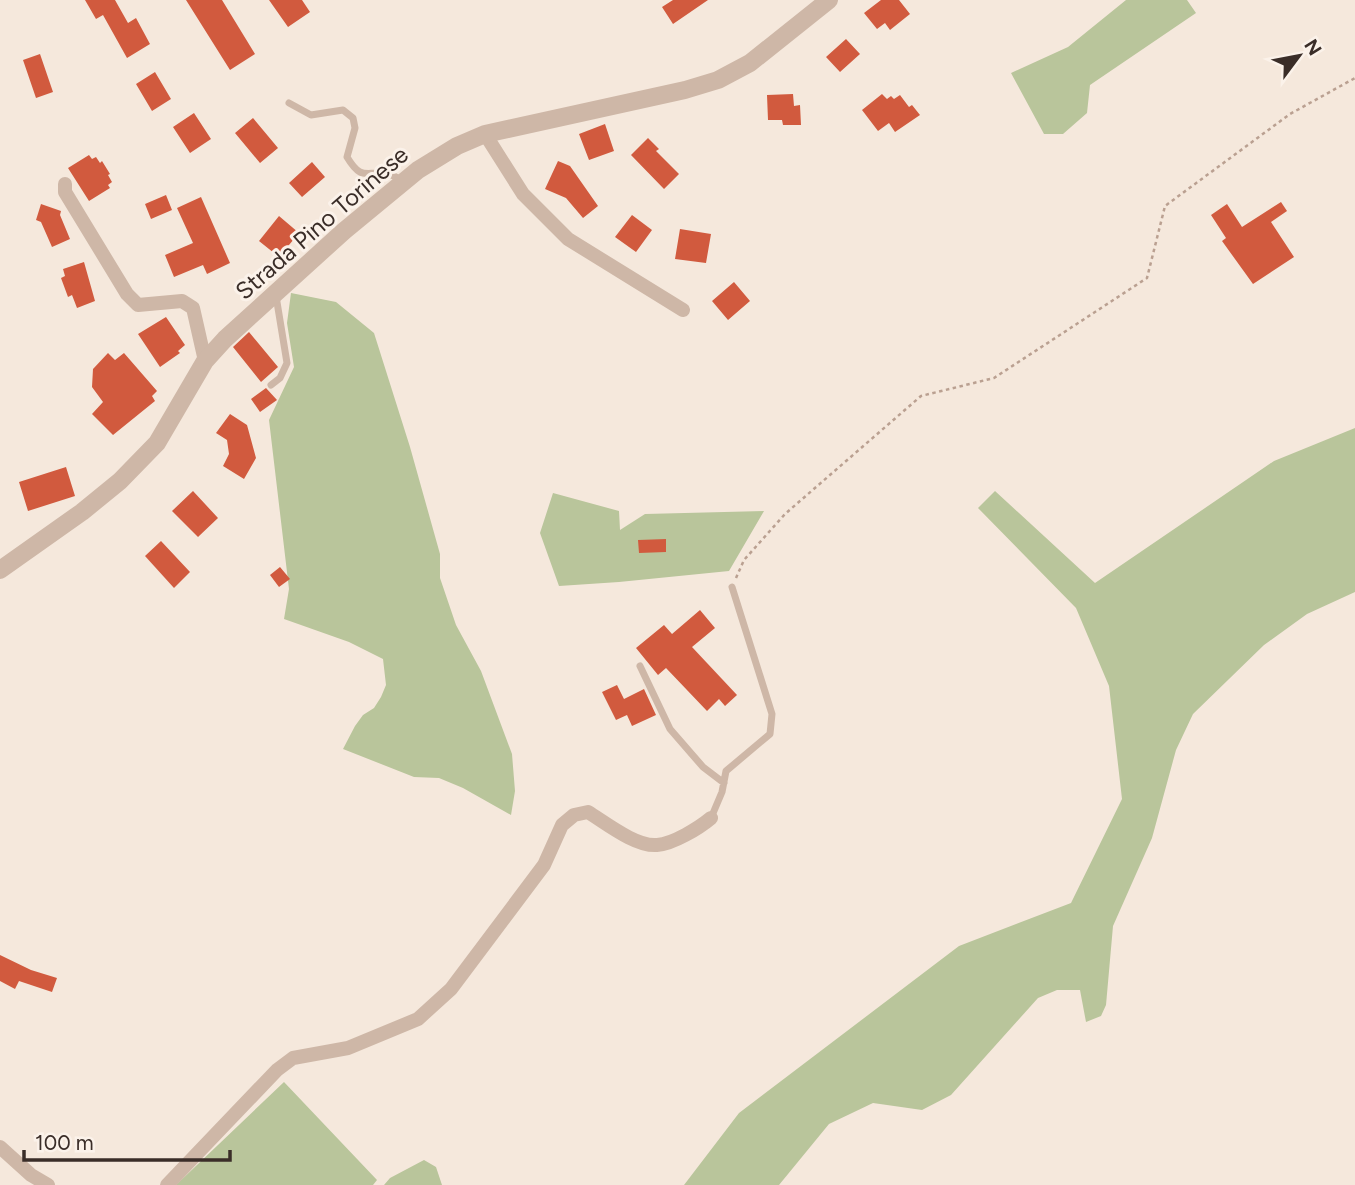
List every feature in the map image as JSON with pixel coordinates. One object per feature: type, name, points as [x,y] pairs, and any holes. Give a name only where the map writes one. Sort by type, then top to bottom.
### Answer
[{"type":"street","name":"Strada Pino Torinese","points":[[0,570],[82,512],[135,467],[157,443],[205,361],[225,339],[344,231],[405,182],[457,146],[485,134],[685,90],[718,80],[750,63],[829,0]]},
{"type":"street","points":[[485,134],[523,194],[568,239],[683,310]]},
{"type":"street","points":[[65,184],[65,192],[127,294],[138,305],[182,301],[193,309],[205,361]]},
{"type":"street","points":[[167,1185],[277,1070],[293,1058],[348,1048],[418,1019],[451,989],[544,865],[562,825],[574,815],[588,812],[634,840],[657,845],[695,832],[711,818]]},
{"type":"street","points":[[0,1147],[48,1185]]},
{"type":"lane","points":[[289,103],[311,115],[343,110],[354,118],[355,128],[347,157],[354,169],[367,175],[388,174],[405,182]]},
{"type":"lane","points":[[271,385],[280,378],[287,363],[276,295]]},
{"type":"lane","points":[[711,818],[726,771],[769,734],[772,714],[732,587]]},
{"type":"lane","points":[[640,666],[670,729],[703,767],[724,783]]},
{"type":"path","points":[[732,587],[744,559],[785,514],[921,397],[994,378],[1147,278],[1165,206],[1290,114],[1355,78]]},
{"type":"green space","points":[[1126,0],[1187,0],[1196,13],[1090,85],[1087,113],[1063,134],[1044,134],[1011,73],[1068,47]]},
{"type":"green space","points":[[291,293],[336,302],[374,333],[440,554],[440,578],[456,625],[481,671],[512,754],[515,791],[511,815],[439,778],[414,777],[343,749],[363,715],[374,708],[381,697],[386,685],[383,659],[349,642],[284,619],[289,589],[269,420],[294,367],[287,323]]},
{"type":"green space","points":[[1355,428],[1355,592],[1307,614],[1264,645],[1193,714],[1176,750],[1152,838],[1113,926],[1106,1005],[1101,1016],[1086,1022],[1080,990],[1057,990],[1038,998],[951,1095],[922,1110],[873,1103],[829,1124],[779,1185],[684,1185],[739,1113],[959,946],[1071,903],[1122,799],[1109,686],[1076,608],[978,508],[995,491],[1095,583],[1274,461]]},
{"type":"green space","points":[[553,493],[619,511],[620,530],[645,514],[764,511],[729,571],[559,586],[540,533]]},
{"type":"green space","points":[[284,1082],[377,1180],[373,1185],[176,1185]]},
{"type":"green space","points":[[424,1160],[436,1167],[442,1185],[384,1185],[390,1178]]},
{"type":"building","points":[[85,0],[115,0],[128,23],[136,18],[150,44],[127,58],[103,15],[96,19]]},
{"type":"building","points":[[186,0],[222,0],[255,54],[230,70]]},
{"type":"building","points":[[269,0],[302,0],[310,12],[288,27]]},
{"type":"building","points":[[673,0],[708,0],[673,24],[662,7]]},
{"type":"building","points":[[881,0],[899,0],[910,14],[890,30],[885,23],[877,29],[864,13]]},
{"type":"building","points":[[846,39],[860,54],[840,72],[826,57]]},
{"type":"building","points":[[40,54],[53,92],[36,98],[23,60]]},
{"type":"building","points":[[155,72],[171,99],[152,111],[136,84]]},
{"type":"building","points":[[793,94],[794,106],[800,105],[801,125],[783,125],[782,120],[768,120],[767,95]]},
{"type":"building","points":[[882,94],[887,99],[900,95],[909,107],[912,105],[920,115],[895,132],[889,123],[878,131],[862,110]]},
{"type":"building","points":[[194,113],[211,139],[190,153],[173,127]]},
{"type":"building","points":[[253,118],[278,148],[260,163],[235,133]]},
{"type":"building","points":[[605,124],[614,151],[589,160],[579,134]]},
{"type":"building","points":[[648,138],[659,149],[656,151],[679,174],[664,189],[631,155]]},
{"type":"building","points":[[89,155],[92,159],[96,157],[100,163],[102,161],[112,182],[108,185],[110,188],[89,201],[68,168]]},
{"type":"building","points":[[558,161],[570,166],[598,206],[583,218],[566,198],[545,189]]},
{"type":"building","points":[[312,162],[325,177],[302,197],[289,183]]},
{"type":"building","points":[[166,195],[172,210],[151,219],[145,204]]},
{"type":"building","points":[[201,197],[230,263],[207,274],[203,265],[174,277],[165,255],[193,243],[177,208]]},
{"type":"building","points":[[1281,202],[1287,211],[1271,222],[1294,257],[1253,284],[1222,241],[1226,238],[1211,215],[1227,204],[1242,227]]},
{"type":"building","points":[[41,204],[61,211],[60,215],[70,239],[52,247],[41,222],[36,220]]},
{"type":"building","points":[[632,215],[652,230],[636,252],[615,237]]},
{"type":"building","points":[[279,216],[299,233],[279,257],[259,241]]},
{"type":"building","points":[[680,229],[711,234],[706,263],[675,259]]},
{"type":"building","points":[[84,262],[95,301],[77,308],[72,295],[68,297],[61,278],[65,276],[63,269]]},
{"type":"building","points":[[734,282],[750,301],[728,320],[712,301]]},
{"type":"building","points":[[166,317],[185,345],[178,351],[180,353],[160,367],[138,334]]},
{"type":"building","points":[[249,332],[278,367],[261,382],[233,347]]},
{"type":"building","points":[[108,353],[115,360],[124,353],[157,391],[152,396],[155,401],[113,435],[92,414],[103,402],[92,387],[93,369]]},
{"type":"building","points":[[266,388],[277,400],[260,412],[251,399]]},
{"type":"building","points":[[230,414],[247,425],[256,458],[244,479],[223,466],[229,454],[227,440],[216,433]]},
{"type":"building","points":[[66,467],[75,496],[28,511],[19,482]]},
{"type":"building","points":[[193,491],[218,518],[198,537],[172,511]]},
{"type":"building","points":[[666,539],[666,552],[639,553],[638,540]]},
{"type":"building","points":[[161,541],[190,572],[174,588],[145,556]]},
{"type":"building","points":[[280,567],[290,579],[279,587],[270,575]]},
{"type":"building","points":[[700,610],[715,628],[692,647],[737,695],[725,706],[719,699],[707,711],[666,668],[658,675],[636,648],[664,625],[672,634]]},
{"type":"building","points":[[617,685],[624,699],[644,689],[656,715],[632,726],[627,715],[616,720],[602,692]]},
{"type":"building","points":[[0,955],[31,970],[57,978],[52,992],[19,981],[15,989],[0,981]]}]
